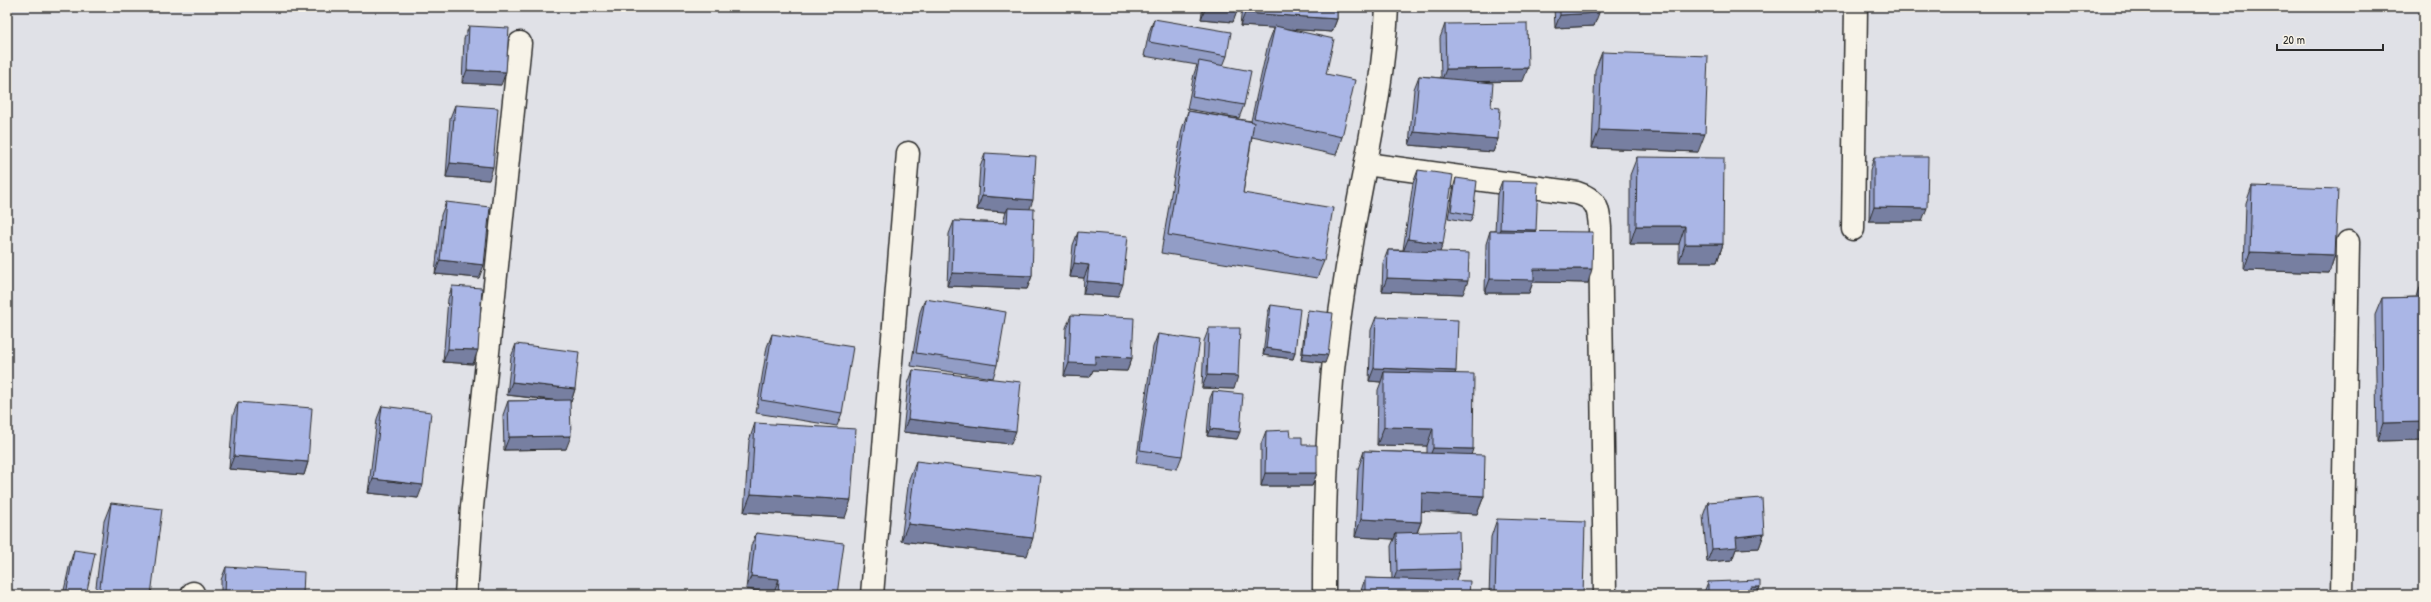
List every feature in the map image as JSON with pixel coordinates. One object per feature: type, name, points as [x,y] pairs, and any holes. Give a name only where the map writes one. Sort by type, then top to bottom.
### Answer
[{"type":"street","points":[[1324,595],[1324,523],[1332,379],[1353,231],[1366,164],[1386,37],[1387,7]]},
{"type":"street","points":[[1853,229],[1856,7]]},
{"type":"street","points":[[466,595],[472,506],[520,43]]},
{"type":"street","points":[[872,595],[908,153]]},
{"type":"street","points":[[1366,164],[1577,193],[1589,196],[1596,204],[1599,212],[1600,228],[1605,595]]},
{"type":"street","points":[[2342,595],[2348,242]]},
{"type":"building","points":[[1218,7],[1238,7],[1238,9]]},
{"type":"building","points":[[1246,7],[1337,7],[1337,19],[1245,13]]},
{"type":"building","points":[[1560,7],[1599,7],[1599,13],[1560,15]]},
{"type":"building","points":[[1154,19],[1231,32],[1227,56],[1149,42]]},
{"type":"building","points":[[1527,23],[1528,68],[1446,69],[1445,24]]},
{"type":"building","points":[[469,26],[509,28],[506,72],[467,70]]},
{"type":"building","points":[[1275,26],[1334,39],[1326,74],[1355,80],[1342,137],[1254,118]]},
{"type":"building","points":[[1602,52],[1708,56],[1705,134],[1599,130]]},
{"type":"building","points":[[1199,61],[1251,71],[1244,105],[1192,96]]},
{"type":"building","points":[[1419,76],[1493,83],[1491,107],[1500,108],[1498,139],[1414,132]]},
{"type":"building","points":[[455,105],[498,108],[493,167],[450,163]]},
{"type":"building","points":[[1188,111],[1254,122],[1243,193],[1333,208],[1324,261],[1168,235]]},
{"type":"building","points":[[985,153],[1036,156],[1033,200],[982,196]]},
{"type":"building","points":[[1637,157],[1724,158],[1723,244],[1685,244],[1685,226],[1636,226]]},
{"type":"building","points":[[1874,157],[1928,157],[1927,208],[1874,207]]},
{"type":"building","points":[[1418,170],[1453,175],[1443,244],[1408,239]]},
{"type":"building","points":[[1456,178],[1477,181],[1473,215],[1451,211]]},
{"type":"building","points":[[1502,181],[1538,182],[1536,230],[1500,229]]},
{"type":"building","points":[[2252,186],[2338,189],[2335,255],[2250,252]]},
{"type":"building","points":[[446,202],[490,207],[484,265],[440,260]]},
{"type":"building","points":[[1008,208],[1034,209],[1032,276],[952,273],[954,221],[1007,223]]},
{"type":"building","points":[[1490,231],[1593,232],[1592,269],[1534,269],[1534,280],[1490,279]]},
{"type":"building","points":[[1078,232],[1128,236],[1123,284],[1087,281],[1089,265],[1074,263]]},
{"type":"building","points":[[1388,250],[1469,253],[1468,281],[1387,278]]},
{"type":"building","points":[[2422,281],[2424,281],[2424,422],[2383,423],[2382,298],[2423,297]]},
{"type":"building","points":[[452,286],[482,288],[478,350],[448,349]]},
{"type":"building","points":[[925,299],[1006,312],[997,365],[916,353]]},
{"type":"building","points":[[1271,305],[1300,309],[1295,352],[1266,348]]},
{"type":"building","points":[[1308,310],[1333,313],[1328,355],[1303,353]]},
{"type":"building","points":[[1071,315],[1134,318],[1132,358],[1095,356],[1095,364],[1069,363]]},
{"type":"building","points":[[1376,317],[1458,320],[1456,371],[1374,368]]},
{"type":"building","points":[[1209,328],[1240,328],[1238,376],[1207,375]]},
{"type":"building","points":[[772,334],[853,347],[842,413],[761,400]]},
{"type":"building","points":[[1158,334],[1200,340],[1182,456],[1140,450]]},
{"type":"building","points":[[516,344],[579,352],[575,389],[512,382]]},
{"type":"building","points":[[913,370],[1021,382],[1016,431],[908,419]]},
{"type":"building","points":[[1384,372],[1474,374],[1473,449],[1433,448],[1433,428],[1384,427]]},
{"type":"building","points":[[1213,391],[1243,394],[1240,432],[1210,429]]},
{"type":"building","points":[[570,400],[571,436],[509,437],[508,401]]},
{"type":"building","points":[[238,402],[312,408],[308,462],[234,456]]},
{"type":"building","points":[[382,406],[431,412],[423,485],[373,479]]},
{"type":"building","points":[[755,423],[856,429],[851,500],[751,494]]},
{"type":"building","points":[[1290,430],[1291,437],[1302,437],[1302,445],[1317,445],[1317,473],[1265,473],[1266,431]]},
{"type":"building","points":[[1364,451],[1485,455],[1484,496],[1422,493],[1421,522],[1361,519]]},
{"type":"building","points":[[916,461],[1041,476],[1033,538],[908,524]]},
{"type":"building","points":[[1762,498],[1764,534],[1736,537],[1737,547],[1712,549],[1708,502]]},
{"type":"building","points":[[111,503],[162,509],[151,595],[99,595]]},
{"type":"building","points":[[1497,519],[1585,522],[1583,595],[1495,595]]},
{"type":"building","points":[[1459,531],[1460,569],[1397,571],[1396,533]]},
{"type":"building","points":[[756,533],[844,543],[837,595],[796,595],[778,593],[779,579],[751,576]]},
{"type":"building","points":[[74,550],[95,553],[86,595],[66,595]]},
{"type":"building","points":[[226,567],[304,572],[303,595],[225,595]]},
{"type":"building","points":[[1365,578],[1470,581],[1469,595],[1365,595]]},
{"type":"building","points":[[1760,580],[1760,587],[1751,587],[1751,595],[1708,595],[1708,582]]}]
